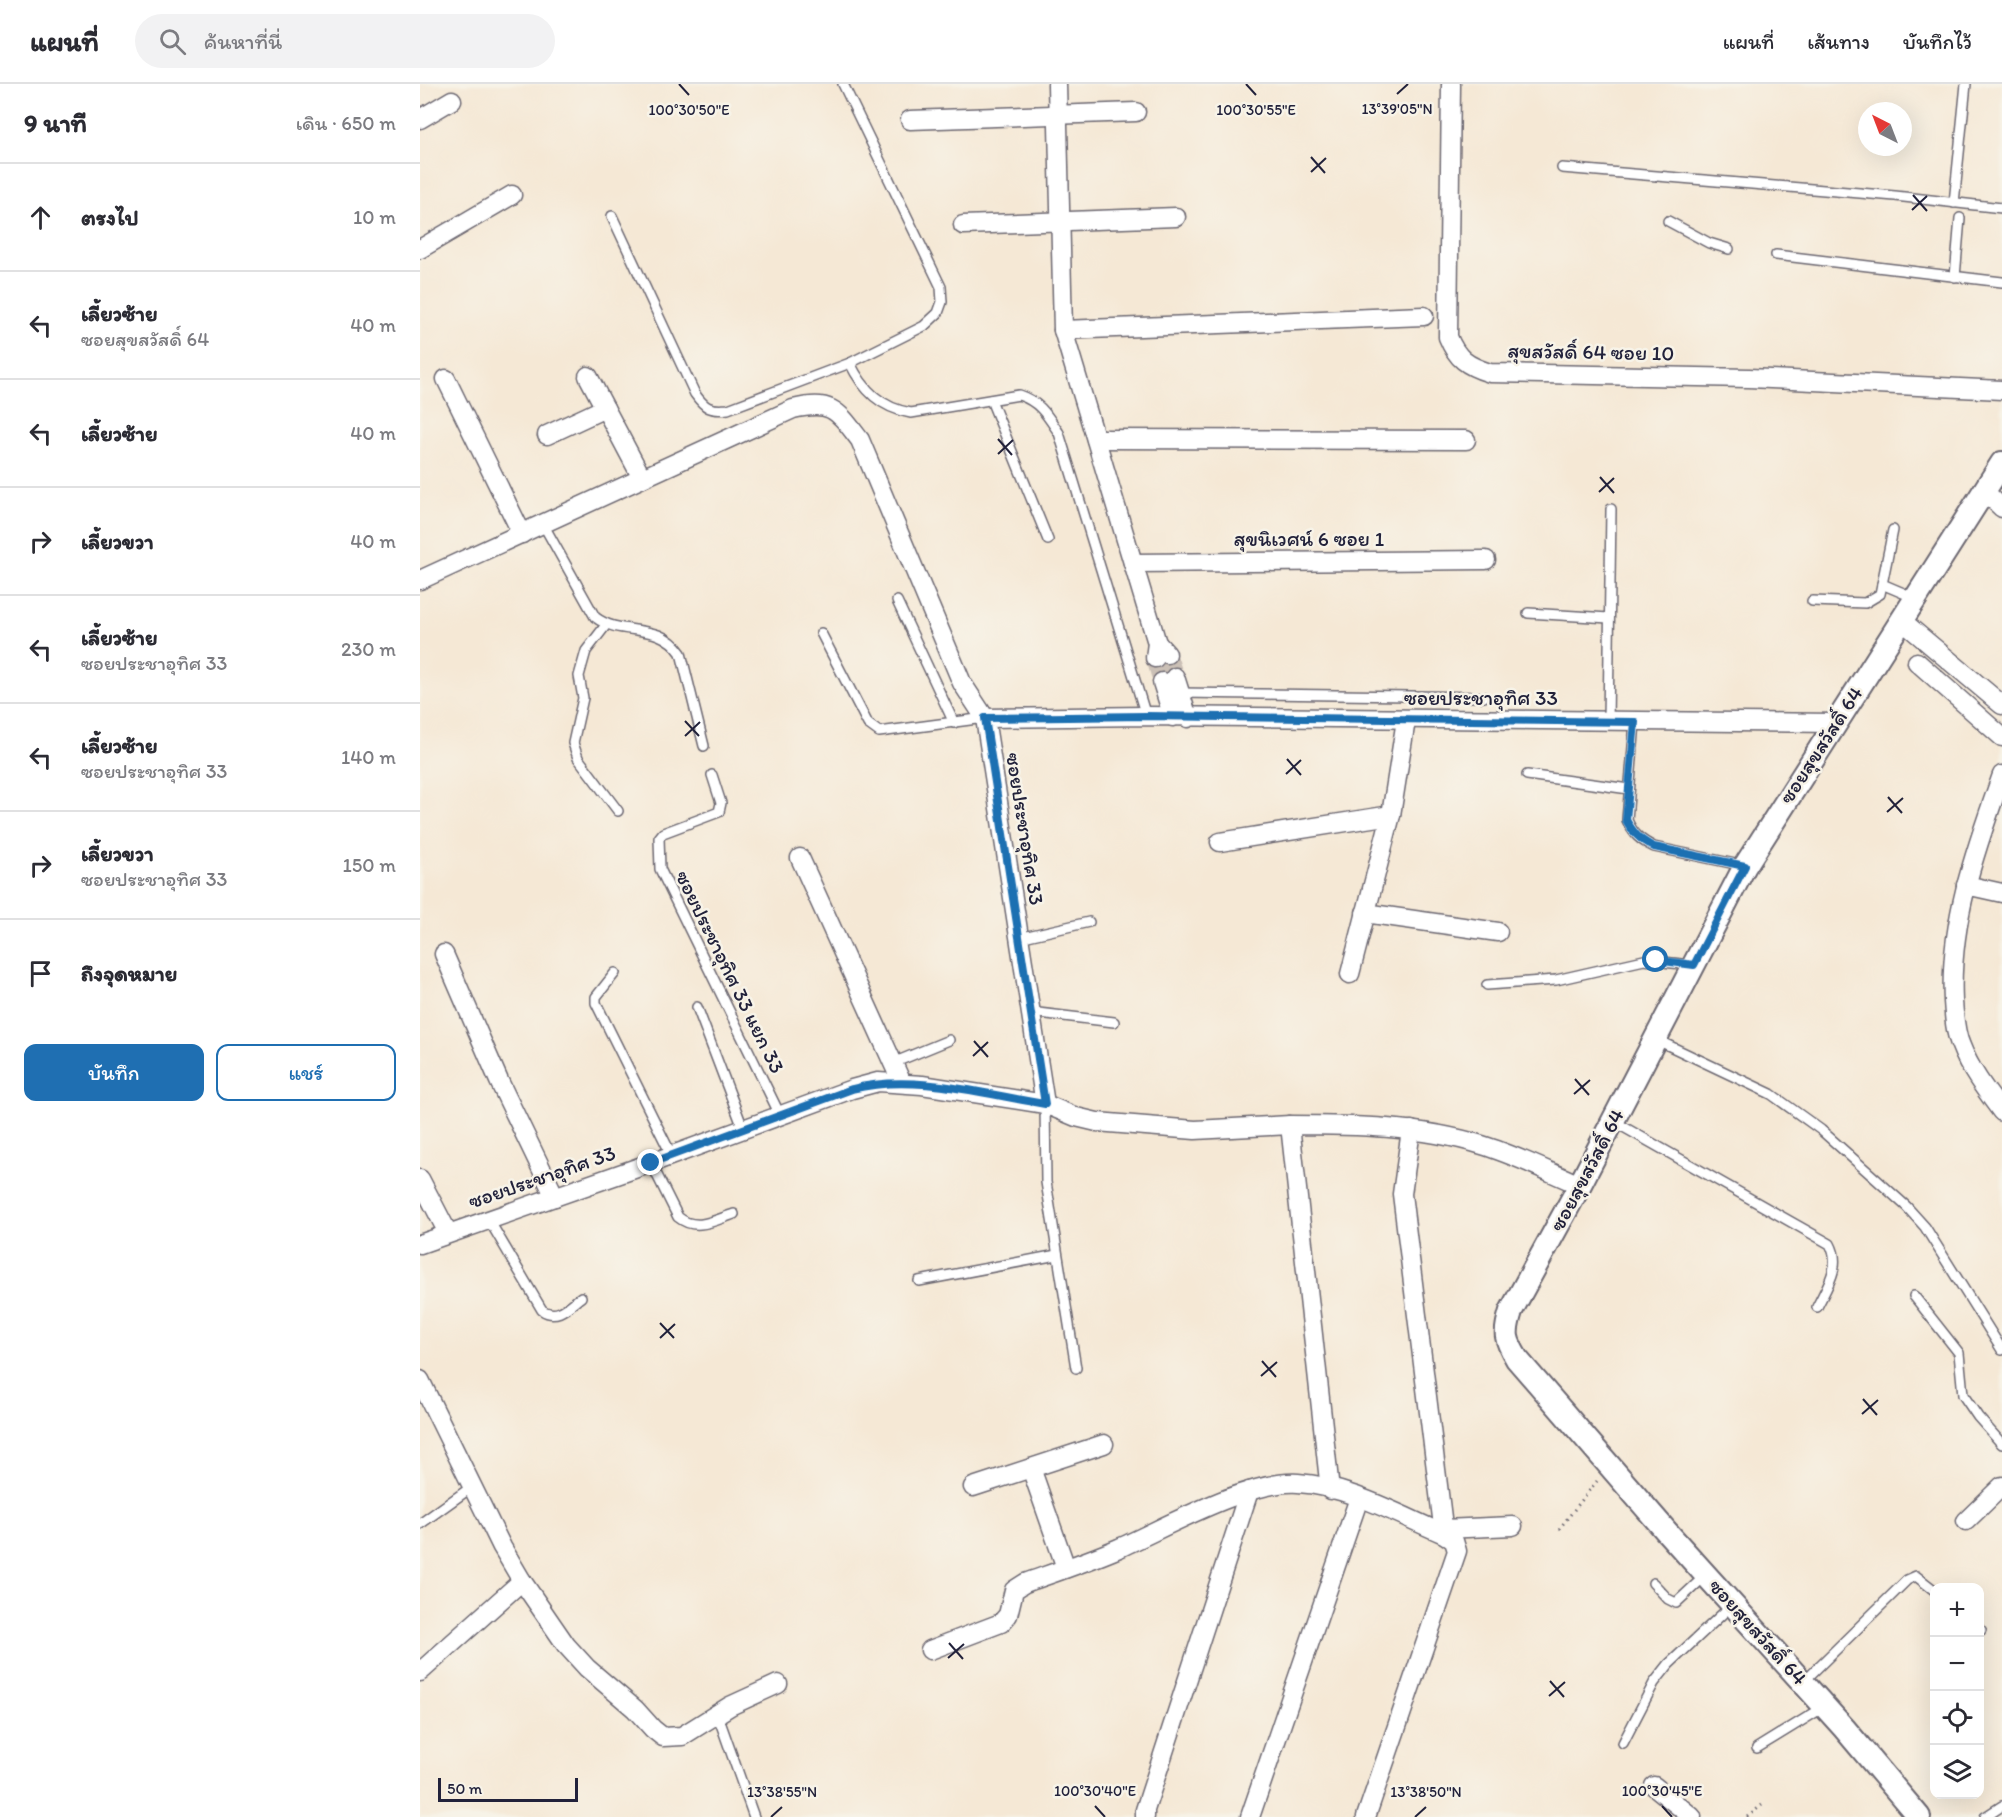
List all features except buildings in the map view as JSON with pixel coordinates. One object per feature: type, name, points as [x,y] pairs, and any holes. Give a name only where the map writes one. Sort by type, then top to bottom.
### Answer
[{"type":"street","points":[[1057,84],[1063,330],[1159,652]]},
{"type":"street","name":"สุขสวัสดิ์ 64 ซอย 10","points":[[1451,84],[1448,337],[1455,354],[1470,367],[1490,373],[1749,378],[2002,390]]},
{"type":"street","points":[[420,118],[452,100]]},
{"type":"street","points":[[910,120],[1136,112]]},
{"type":"street","points":[[420,249],[512,195]]},
{"type":"street","points":[[963,225],[1176,217]]},
{"type":"street","points":[[1063,330],[1424,316]]},
{"type":"street","points":[[588,376],[642,478]]},
{"type":"street","points":[[446,379],[522,534]]},
{"type":"street","points":[[420,580],[793,409],[816,404],[834,409],[860,440],[962,682],[985,718]]},
{"type":"street","points":[[547,435],[605,408]]},
{"type":"street","points":[[1096,439],[1466,440]]},
{"type":"street","name":"ซอยสุขสวัสดิ์ 64","points":[[1919,1817],[1803,1682],[1517,1359],[1506,1341],[1506,1329],[1510,1311],[1580,1185],[1745,866],[1834,723],[2002,463]]},
{"type":"street","points":[[1983,490],[2002,508]]},
{"type":"street","name":"สุขนิเวศน์ 6 ซอย 1","points":[[1133,563],[1486,560]]},
{"type":"street","points":[[1901,620],[2002,705]]},
{"type":"street","points":[[1917,662],[2002,737]]},
{"type":"street","points":[[1170,686],[1180,717]]},
{"type":"street","name":"ซอยประชาอุทิศ 33","points":[[420,1244],[878,1082],[902,1083],[1045,1104],[985,718],[1146,716],[1834,723]]},
{"type":"street","points":[[1350,974],[1391,815],[1406,720]]},
{"type":"street","points":[[2002,775],[1973,855],[1958,920],[1952,972],[1954,1014],[1960,1045],[1986,1091],[2002,1112]]},
{"type":"street","points":[[1220,842],[1391,815]]},
{"type":"street","points":[[800,858],[902,1083]]},
{"type":"street","points":[[1966,885],[2002,893]]},
{"type":"street","points":[[1365,913],[1498,932]]},
{"type":"street","points":[[444,954],[499,1081],[555,1197]]},
{"type":"street","points":[[1045,1104],[1076,1117],[1097,1122],[1195,1130],[1290,1125],[1342,1125],[1411,1130],[1460,1139],[1498,1150],[1580,1185]]},
{"type":"street","points":[[1290,1125],[1330,1490]]},
{"type":"street","points":[[1411,1130],[1402,1194],[1444,1531]]},
{"type":"street","points":[[420,1179],[448,1233]]},
{"type":"street","points":[[420,1380],[502,1547],[522,1581],[566,1645],[587,1668],[663,1737],[682,1736],[717,1713],[778,1684]]},
{"type":"street","points":[[973,1487],[1104,1444]]},
{"type":"street","points":[[1031,1468],[1066,1568]]},
{"type":"street","points":[[930,1650],[1001,1623],[1008,1615],[1014,1590],[1116,1550],[1249,1491],[1285,1483],[1330,1490],[1359,1498],[1444,1531],[1454,1541],[1457,1551],[1366,1817]]},
{"type":"street","points":[[1966,1521],[2002,1486]]},
{"type":"street","points":[[1145,1817],[1145,1810],[1249,1491]]},
{"type":"street","points":[[1250,1817],[1359,1498]]},
{"type":"street","points":[[1444,1531],[1513,1526]]},
{"type":"street","points":[[420,1672],[522,1581]]},
{"type":"street","points":[[1654,1786],[1692,1817]]},
{"type":"lane","points":[[612,216],[695,394],[705,407],[712,411],[728,409],[850,363],[924,326],[938,313],[942,302],[941,287],[843,84]]},
{"type":"lane","points":[[1954,203],[1966,84]]},
{"type":"lane","points":[[1562,168],[2002,208]]},
{"type":"lane","points":[[1955,277],[1960,218]]},
{"type":"lane","points":[[1668,221],[1709,243],[1729,249]]},
{"type":"lane","points":[[1776,255],[2002,282]]},
{"type":"lane","points":[[850,363],[863,387],[895,410],[911,412],[1019,395],[1035,401],[1059,433],[1146,716]]},
{"type":"lane","points":[[991,400],[1048,540]]},
{"type":"lane","points":[[1608,722],[1611,509]]},
{"type":"lane","points":[[543,524],[595,617],[606,625],[633,628],[673,641],[681,653],[704,746]]},
{"type":"lane","points":[[1812,601],[1865,603],[1880,594],[1893,530]]},
{"type":"lane","points":[[1882,584],[1915,598]]},
{"type":"lane","points":[[897,601],[954,723]]},
{"type":"lane","points":[[1528,613],[1609,618]]},
{"type":"lane","points":[[606,625],[586,651],[579,676],[583,698],[573,743],[578,758],[618,811]]},
{"type":"lane","points":[[821,633],[868,724],[879,732],[985,718]]},
{"type":"lane","points":[[1170,686],[1484,697]]},
{"type":"lane","points":[[1635,722],[1626,820],[1641,841],[1654,847],[1745,866]]},
{"type":"lane","name":"ซอยประชาอุทิศ 33 แยก 33","points":[[712,775],[721,803],[719,812],[663,833],[659,838],[660,869],[780,1115]]},
{"type":"lane","points":[[1527,775],[1629,789]]},
{"type":"lane","points":[[1019,938],[1089,922]]},
{"type":"lane","points":[[1487,985],[1556,980],[1644,960],[1694,965]]},
{"type":"lane","points":[[615,973],[596,997],[596,1003],[672,1154]]},
{"type":"lane","points":[[697,1007],[743,1128]]},
{"type":"lane","points":[[1030,1012],[1114,1022]]},
{"type":"lane","points":[[1655,1038],[1771,1095],[1821,1130],[1906,1206],[1925,1227],[2002,1350]]},
{"type":"lane","points":[[893,1063],[949,1041]]},
{"type":"lane","points":[[1045,1104],[1046,1182],[1076,1368]]},
{"type":"lane","points":[[1612,1121],[1830,1244],[1836,1256],[1835,1267],[1817,1307]]},
{"type":"lane","points":[[651,1163],[678,1217],[686,1224],[697,1226],[734,1214]]},
{"type":"lane","points":[[489,1220],[542,1310],[549,1314],[558,1314],[581,1297]]},
{"type":"lane","points":[[919,1281],[1057,1255]]},
{"type":"lane","points":[[1914,1296],[1959,1353],[1963,1395],[1978,1417],[2002,1444]]},
{"type":"lane","points":[[420,1524],[473,1486]]},
{"type":"lane","points":[[1653,1583],[1668,1599],[1676,1603],[1706,1575]]},
{"type":"lane","points":[[1803,1682],[1907,1580],[1916,1576],[1930,1586]]},
{"type":"lane","points":[[1623,1743],[1654,1683],[1669,1664],[1733,1604]]},
{"type":"lane","points":[[1757,1748],[1824,1707]]},
{"type":"lane","points":[[717,1713],[754,1817]]},
{"type":"lane","points":[[1985,1817],[2002,1806]]},
{"type":"path","points":[[1560,1530],[1610,1466]]},
{"type":"path","points":[[1747,1817],[1762,1805]]},
{"type":"tunnel","points":[[1167,654],[1175,677]]},
{"type":"tunnel","points":[[1155,658],[1162,682]]},
{"type":"route","points":[[651,1163],[852,1089],[878,1082],[922,1085],[1045,1104],[985,718],[1146,716],[1635,722],[1626,820],[1632,831],[1641,841],[1654,847],[1745,866],[1694,965],[1656,960]]}]
